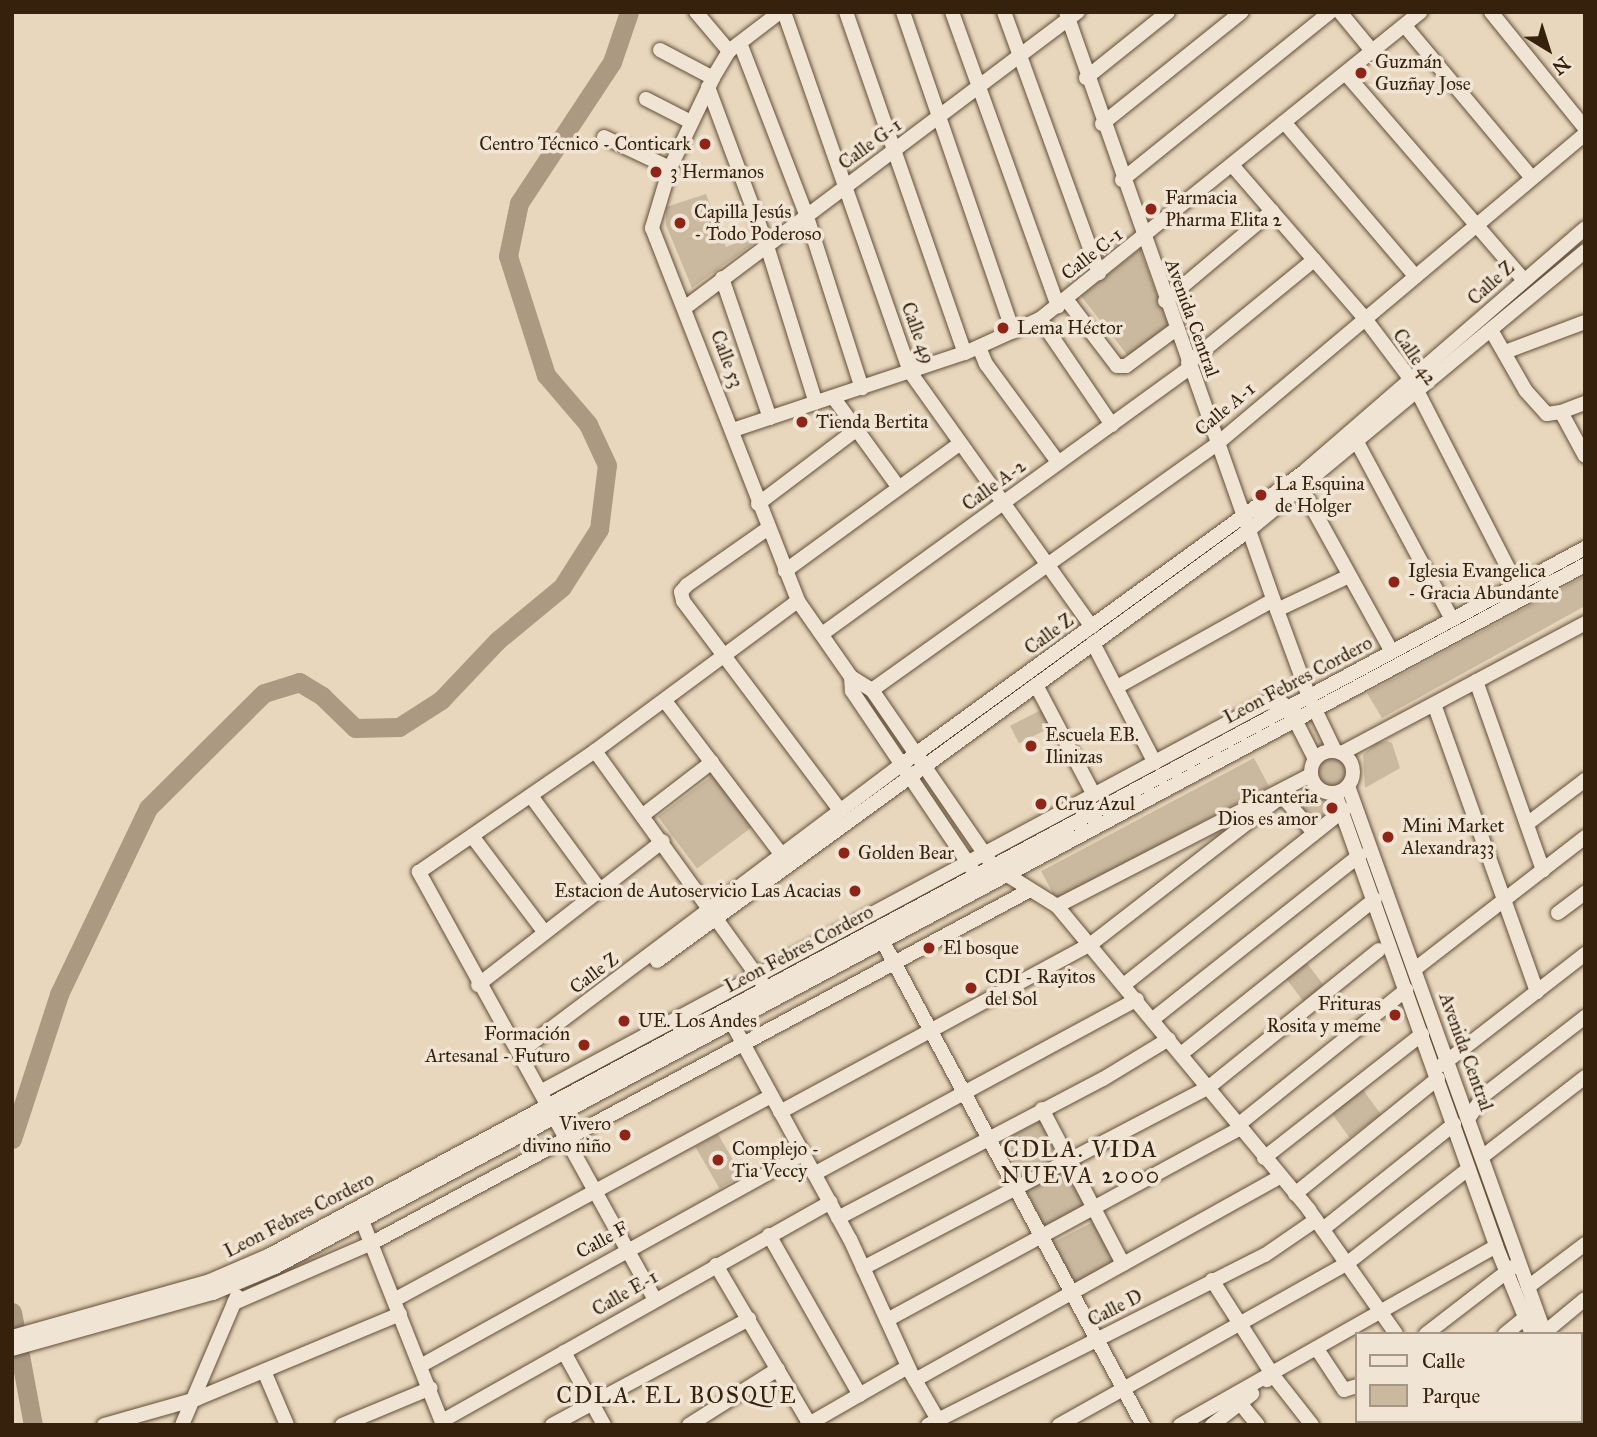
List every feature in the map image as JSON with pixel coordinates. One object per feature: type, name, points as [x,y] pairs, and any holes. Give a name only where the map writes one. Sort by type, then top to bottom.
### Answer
[{"type":"street","points":[[696,12],[734,47],[806,214],[862,388]]},
{"type":"street","points":[[734,47],[764,17],[782,12]]},
{"type":"street","name":"Calle 49","points":[[782,12],[847,184],[909,372],[1092,627]]},
{"type":"street","points":[[846,12],[965,353]]},
{"type":"street","points":[[903,12],[1013,331]]},
{"type":"street","points":[[952,12],[977,89],[1062,303],[1122,367],[1176,329]]},
{"type":"street","points":[[1004,12],[1100,273]]},
{"type":"street","points":[[1086,78],[1168,12]]},
{"type":"street","points":[[1102,124],[1242,12]]},
{"type":"street","points":[[1122,180],[1330,12]]},
{"type":"street","points":[[1340,12],[1373,52]]},
{"type":"street","points":[[1491,12],[1585,128]]},
{"type":"street","name":"Calle C-1","points":[[733,429],[965,353],[1040,319],[1143,239],[1418,13]]},
{"type":"street","name":"Calle G-1","points":[[686,307],[806,214],[977,89],[1071,15]]},
{"type":"street","name":"Avenida Central","points":[[1071,15],[1086,78],[1275,605],[1312,703],[1339,752]]},
{"type":"street","points":[[1405,26],[1532,178]]},
{"type":"street","name":"Calle 53","points":[[734,47],[711,83],[670,168],[652,228],[686,307],[733,429],[767,529],[798,601],[851,677],[872,690],[989,860],[1004,877],[1057,906],[1091,944],[1349,1262],[1373,1296],[1377,1312],[1394,1332]]},
{"type":"street","points":[[660,50],[711,83],[767,246],[816,403]]},
{"type":"street","points":[[1346,74],[1524,280]]},
{"type":"street","points":[[646,99],[691,122]]},
{"type":"street","points":[[1284,122],[1414,275]]},
{"type":"street","name":"Calle A-1","points":[[872,690],[1046,563],[1218,443],[1363,316],[1585,134]]},
{"type":"street","points":[[604,137],[670,168]]},
{"type":"street","name":"Calle 42","points":[[1232,165],[1363,316],[1415,388],[1521,592]]},
{"type":"street","points":[[1165,301],[1272,211]]},
{"type":"street","name":"Calle Z","points":[[522,1056],[920,760],[1092,627],[1301,489],[1358,444],[1524,280],[1585,228]]},
{"type":"street","name":"Calle Z","points":[[920,760],[1036,685],[1093,643],[1491,330],[1585,251]]},
{"type":"street","name":"Calle A-2","points":[[822,634],[1112,425],[1189,365],[1314,260]]},
{"type":"street","points":[[722,278],[770,418]]},
{"type":"street","points":[[1040,319],[1112,425]]},
{"type":"street","points":[[1505,352],[1585,322]]},
{"type":"street","points":[[1491,330],[1540,408],[1547,414],[1585,403]]},
{"type":"street","points":[[979,347],[986,364],[1058,462]]},
{"type":"street","points":[[833,397],[899,488]]},
{"type":"street","points":[[1561,412],[1585,456]]},
{"type":"street","points":[[758,504],[857,429]]},
{"type":"street","points":[[785,571],[959,444]]},
{"type":"street","points":[[1358,444],[1452,619]]},
{"type":"street","points":[[1301,489],[1392,652]]},
{"type":"street","points":[[767,529],[681,592],[683,601],[840,810]]},
{"type":"street","name":"Leon Febres Cordero","points":[[977,875],[1004,877],[1292,714],[1521,592],[1585,548]]},
{"type":"street","name":"Leon Febres Cordero","points":[[1312,703],[1392,652],[1452,619],[1585,565]]},
{"type":"street","points":[[1117,687],[1275,605],[1349,576]]},
{"type":"street","points":[[654,1298],[550,1104],[478,985],[419,872],[665,701],[798,601]]},
{"type":"street","points":[[1315,759],[1339,752],[1585,623]]},
{"type":"street","points":[[1093,643],[1155,763]]},
{"type":"street","name":"Calle 53","points":[[851,677],[852,691],[977,875]]},
{"type":"street","points":[[1476,681],[1543,870]]},
{"type":"street","points":[[1036,685],[1089,803]]},
{"type":"street","points":[[665,701],[781,854]]},
{"type":"street","points":[[1140,779],[1265,704],[1279,701],[1292,714],[1315,759],[1311,775],[1320,790],[1342,789],[1353,772],[1339,752]]},
{"type":"street","points":[[1434,704],[1537,992]]},
{"type":"street","points":[[595,751],[663,841],[766,989]]},
{"type":"street","points":[[1140,779],[1155,763],[1182,756]]},
{"type":"street","points":[[643,815],[712,762]]},
{"type":"street","name":"Calle Z","points":[[714,912],[781,854],[840,810],[906,770]]},
{"type":"street","points":[[1057,906],[1311,775]]},
{"type":"street","name":"Leon Febres Cordero","points":[[766,989],[883,942],[977,875],[989,860],[1089,803],[1140,779]]},
{"type":"street","points":[[1527,824],[1585,780]]},
{"type":"street","name":"Avenida Central","points":[[1342,789],[1344,810],[1468,1169],[1526,1318],[1539,1332]]},
{"type":"street","name":"Avenida Central","points":[[1342,789],[1415,969],[1470,1116],[1520,1262],[1540,1332]]},
{"type":"street","points":[[531,796],[600,890]]},
{"type":"street","points":[[780,1112],[1091,944],[1282,796],[1314,833]]},
{"type":"street","points":[[1125,985],[1344,810]]},
{"type":"street","points":[[472,836],[545,933]]},
{"type":"street","points":[[1415,969],[1585,837]]},
{"type":"street","points":[[478,985],[663,841]]},
{"type":"street","points":[[1153,1018],[1360,855]]},
{"type":"street","points":[[550,1104],[694,1010],[725,1010],[766,989],[875,914],[977,875]]},
{"type":"street","points":[[234,1303],[372,1243],[744,1047],[1030,890]]},
{"type":"street","points":[[1559,913],[1585,893]]},
{"type":"street","name":"Leon Febres Cordero","points":[[241,1274],[872,931],[926,894]]},
{"type":"street","points":[[1181,1054],[1375,899]]},
{"type":"street","points":[[872,931],[875,914]]},
{"type":"street","points":[[883,942],[1143,1425]]},
{"type":"street","points":[[863,1268],[1015,1186],[1209,1087],[1379,950]]},
{"type":"street","points":[[1294,1194],[1436,1075],[1448,1061],[1585,954]]},
{"type":"street","points":[[887,1320],[1239,1126],[1406,989]]},
{"type":"street","points":[[814,1174],[961,1091],[1137,999]]},
{"type":"street","points":[[690,1029],[694,1010]]},
{"type":"street","points":[[725,1010],[830,1202],[935,1423]]},
{"type":"street","name":"Leon Febres Cordero","points":[[12,1349],[23,1338],[241,1274],[363,1223],[550,1104],[725,1010]]},
{"type":"street","points":[[1470,1116],[1485,1095],[1585,1017]]},
{"type":"street","points":[[1264,1158],[1422,1034]]},
{"type":"street","points":[[838,1218],[1169,1039]]},
{"type":"street","points":[[1482,1157],[1585,1077]]},
{"type":"street","points":[[394,1300],[771,1096]]},
{"type":"street","points":[[1042,1109],[1123,1264]]},
{"type":"street","name":"Calle D","points":[[935,1423],[1320,1225],[1454,1124]]},
{"type":"street","name":"Calle F","points":[[422,1365],[627,1248],[803,1154]]},
{"type":"street","points":[[1059,1425],[1349,1262],[1468,1169]]},
{"type":"street","points":[[716,1265],[808,1424],[860,1395],[911,1373],[1073,1292],[1280,1177]]},
{"type":"street","name":"Calle E-1","points":[[443,1423],[654,1298],[830,1202]]},
{"type":"street","points":[[363,1223],[443,1423]]},
{"type":"street","points":[[769,1235],[860,1395]]},
{"type":"street","points":[[1528,1287],[1585,1244]]},
{"type":"street","points":[[1180,1425],[1496,1246]]},
{"type":"street","points":[[1429,1332],[1520,1262]]},
{"type":"street","points":[[182,1425],[196,1399],[234,1303],[241,1274]]},
{"type":"street","points":[[1212,1280],[1238,1325],[1312,1425]]},
{"type":"street","points":[[1541,1332],[1585,1298]]},
{"type":"street","points":[[104,1425],[196,1399],[400,1314]]},
{"type":"street","points":[[1508,1332],[1526,1318]]},
{"type":"street","points":[[552,1425],[748,1319]]},
{"type":"street","points":[[1317,1349],[1344,1390],[1356,1386]]},
{"type":"street","points":[[564,1352],[604,1425]]},
{"type":"street","points":[[690,1425],[778,1369]]},
{"type":"street","points":[[264,1371],[287,1425]]},
{"type":"street","points":[[1212,1425],[1272,1374]]},
{"type":"street","points":[[342,1425],[431,1388]]},
{"type":"street","points":[[1240,1403],[1258,1425]]},
{"type":"green space","points":[[706,194],[726,247],[757,234],[760,239],[692,288],[666,225],[666,207]]},
{"type":"green space","points":[[1140,249],[1170,330],[1129,357],[1081,296]]},
{"type":"green space","points":[[1585,576],[1585,606],[1382,718],[1367,693]]},
{"type":"green space","points":[[1043,709],[1052,727],[1019,744],[1010,726]]},
{"type":"green space","points":[[1376,743],[1392,743],[1400,768],[1365,788],[1363,755]]},
{"type":"green space","points":[[1332,753],[1345,759],[1351,772],[1345,785],[1332,791],[1319,785],[1313,772],[1319,759]]},
{"type":"green space","points":[[1254,758],[1269,786],[1056,899],[1041,871]]},
{"type":"green space","points":[[717,772],[756,824],[697,868],[658,817]]},
{"type":"green space","points":[[1313,787],[1330,796],[1340,811],[1314,829],[1287,793]]},
{"type":"green space","points":[[1304,959],[1325,987],[1304,1003],[1283,975]]},
{"type":"green space","points":[[1361,1087],[1381,1115],[1349,1137],[1329,1110]]},
{"type":"green space","points":[[1044,1119],[1063,1155],[1021,1178],[1002,1142]]},
{"type":"green space","name":"Complejo - Tia Veccy","points":[[718,1134],[742,1176],[719,1189],[695,1147]]},
{"type":"green space","points":[[1070,1165],[1089,1205],[1043,1226],[1025,1186]]},
{"type":"green space","points":[[1097,1220],[1119,1263],[1075,1285],[1053,1242]]},
{"type":"waterway","points":[[12,1139],[59,994],[148,808],[264,693],[299,682],[322,696],[355,728],[399,727],[441,700],[498,640],[562,587],[599,529],[607,465],[588,424],[546,375],[508,256],[519,203],[612,62],[629,12]]},
{"type":"waterway","points":[[12,1312],[33,1425]]},
{"type":"place","name":"Guzmán Guzñay Jose","points":[[1361,73]]},
{"type":"place","name":"Centro Técnico - Conticark","points":[[705,144]]},
{"type":"place","name":"3 Hermanos","points":[[656,172]]},
{"type":"place","name":"Farmacia Pharma Elita 2","points":[[1151,209]]},
{"type":"place","name":"Capilla Jesús - Todo Poderoso","points":[[680,223]]},
{"type":"place","name":"Lema Héctor","points":[[1003,328]]},
{"type":"place","name":"Tienda Bertita","points":[[802,422]]},
{"type":"place","name":"La Esquina de Holger","points":[[1261,495]]},
{"type":"place","name":"Iglesia Evangelica - Gracia Abundante","points":[[1394,582]]},
{"type":"place","name":"Escuela EB. Ilinizas","points":[[1031,746]]},
{"type":"place","name":"Cruz Azul","points":[[1041,804]]},
{"type":"place","name":"Picanteria Dios es amor","points":[[1332,808]]},
{"type":"place","name":"Mini Market Alexandra33","points":[[1388,837]]},
{"type":"place","name":"Golden Bear","points":[[844,853]]},
{"type":"place","name":"Estacion de Autoservicio Las Acacias","points":[[855,891]]},
{"type":"place","name":"El bosque","points":[[929,948]]},
{"type":"place","name":"CDI - Rayitos del Sol","points":[[971,988]]},
{"type":"place","name":"Frituras Rosita y meme","points":[[1395,1015]]},
{"type":"place","name":"UE. Los Andes","points":[[624,1021]]},
{"type":"place","name":"Formación Artesanal - Futuro","points":[[584,1045]]},
{"type":"place","name":"Vivero divino niño","points":[[625,1135]]},
{"type":"place","name":"Complejo - Tia Veccy","points":[[718,1160]]},
{"type":"district","name":"CDLA. VIDA NUEVA 2000","points":[[1081,1162]]},
{"type":"district","name":"CDLA. EL BOSQUE","points":[[677,1395]]}]
